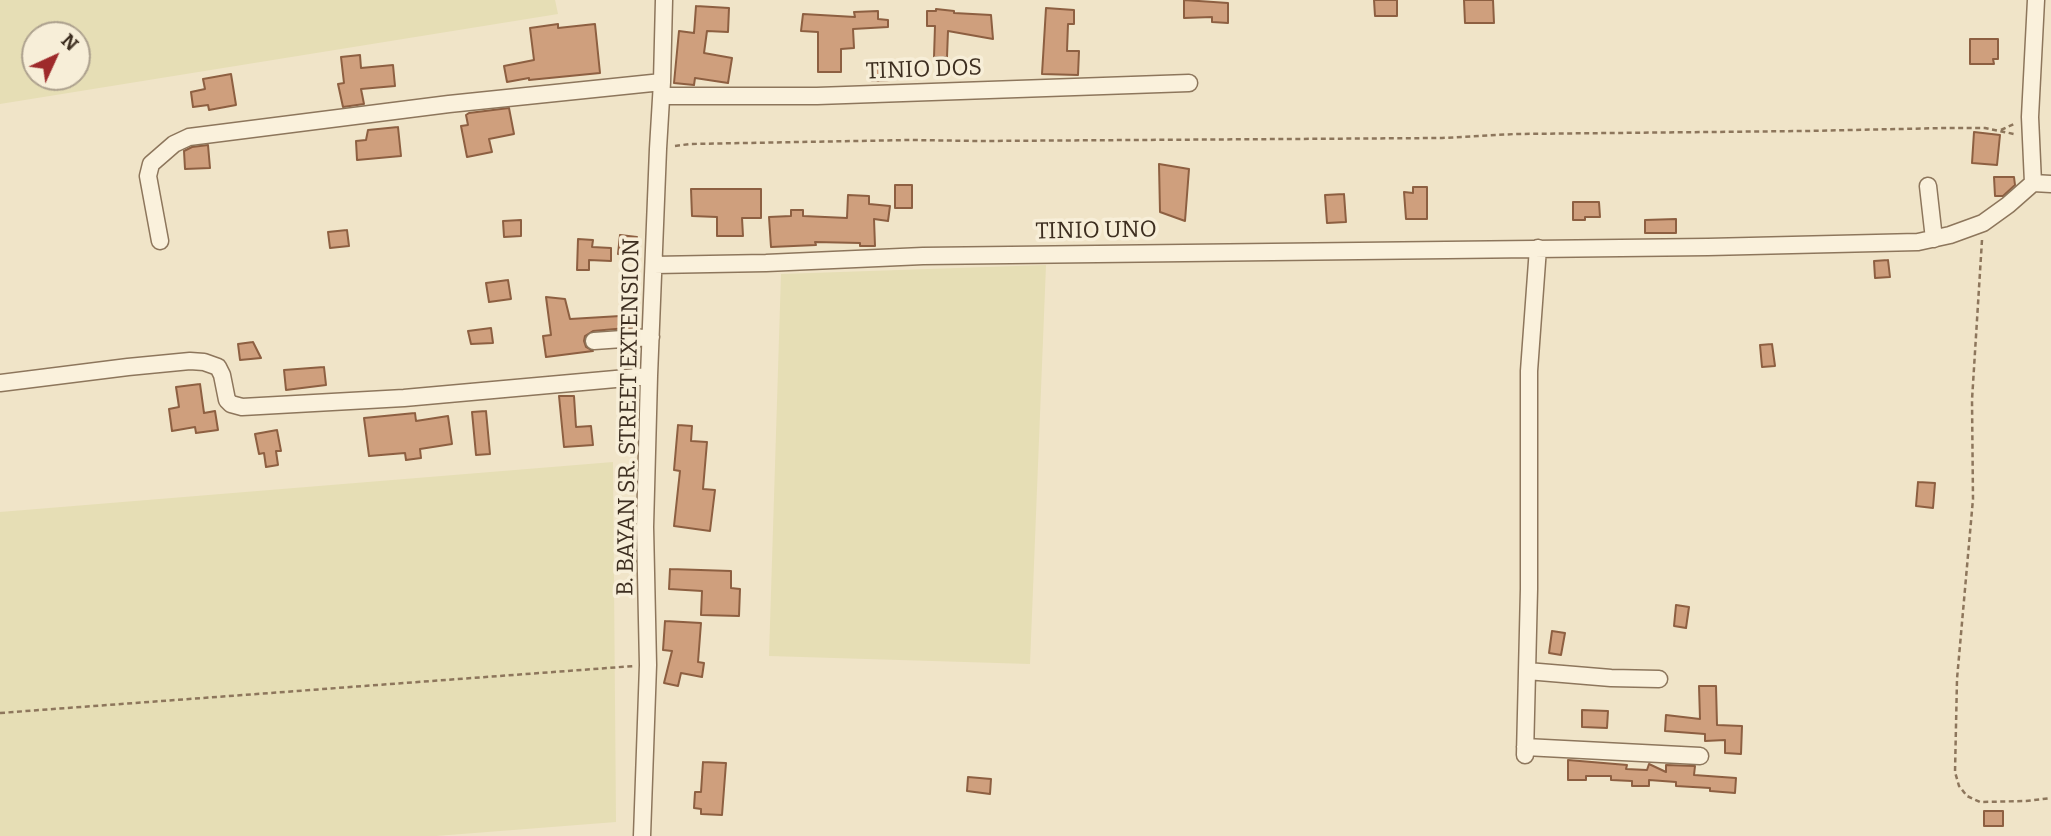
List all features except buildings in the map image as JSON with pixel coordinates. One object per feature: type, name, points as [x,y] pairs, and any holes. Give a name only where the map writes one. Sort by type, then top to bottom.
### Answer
[{"type":"street","name":"B. BAYAN SR. STREET EXTENSION","points":[[642,836],[648,665],[645,527],[664,0]]},
{"type":"street","points":[[2036,0],[2030,117],[2033,183],[2051,184]]},
{"type":"street","name":"TINIO DOS","points":[[160,241],[148,176],[151,164],[174,144],[189,137],[449,104],[662,89],[817,96],[1189,83]]},
{"type":"street","name":"TINIO UNO","points":[[654,265],[923,256],[1907,243],[1934,239],[1983,223],[2033,183]]},
{"type":"street","points":[[1928,186],[1934,239]]},
{"type":"street","points":[[1538,248],[1529,371],[1525,751],[1700,755]]},
{"type":"street","points":[[594,341],[651,337]]},
{"type":"street","points":[[0,383],[204,362],[218,367],[227,400],[242,407],[404,398],[649,376]]},
{"type":"street","points":[[1527,671],[1659,679]]},
{"type":"path","points":[[657,149],[690,144],[842,141],[1443,138],[1515,134],[1933,128],[2001,130],[2013,133],[2031,145]]},
{"type":"path","points":[[1983,223],[1972,400],[1973,499],[1957,680],[1955,772],[1959,786],[1967,796],[1980,802],[2051,798]]},
{"type":"path","points":[[0,713],[648,665]]},
{"type":"shaded area","points":[[0,0],[555,0],[558,14],[91,89],[91,21],[21,21],[21,91],[81,91],[0,104]]},
{"type":"shaded area","points":[[1046,265],[1030,664],[769,656],[781,274]]},
{"type":"shaded area","points":[[613,462],[616,822],[436,836],[0,836],[0,512]]}]
